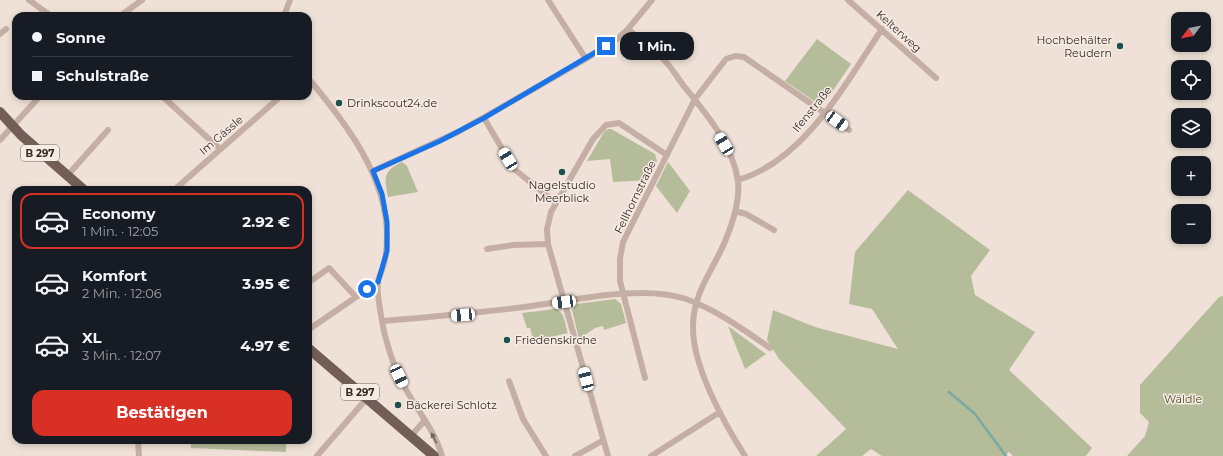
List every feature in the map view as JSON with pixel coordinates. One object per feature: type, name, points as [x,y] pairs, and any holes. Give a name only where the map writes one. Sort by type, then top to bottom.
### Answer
[{"type":"main road","name":"B 297","points":[[0,112],[13,127],[79,186]]},
{"type":"main road","name":"B 297","points":[[312,351],[434,456]]},
{"type":"street","points":[[29,0],[46,12]]},
{"type":"street","points":[[126,12],[142,0]]},
{"type":"street","points":[[286,12],[290,0]]},
{"type":"street","points":[[548,0],[586,59]]},
{"type":"street","points":[[373,171],[440,141],[484,118],[586,59],[616,40],[628,30],[652,0]]},
{"type":"street","name":"Kelterweg","points":[[848,0],[936,78]]},
{"type":"street","points":[[0,34],[6,29]]},
{"type":"street","name":"Ifenstraße","points":[[738,180],[748,177],[777,162],[789,152],[825,112],[882,29]]},
{"type":"street","points":[[628,30],[665,61],[695,99],[724,144],[733,163],[738,180],[738,195],[735,211],[726,240],[698,293],[693,324],[693,337],[699,363],[720,412],[745,456]]},
{"type":"street","name":"Fellhornstraße","points":[[645,378],[622,294],[620,281],[620,259],[623,242],[695,99],[726,59],[735,56],[744,57],[849,130]]},
{"type":"street","points":[[312,83],[345,125],[373,171],[382,194],[387,229],[387,251],[378,282],[386,338],[395,367],[442,456]]},
{"type":"street","points":[[0,140],[37,100]]},
{"type":"street","points":[[166,100],[220,149]]},
{"type":"street","name":"Im Gässle","points":[[178,186],[275,100]]},
{"type":"street","points":[[484,118],[514,169],[555,202]]},
{"type":"street","points":[[608,456],[602,441],[548,244],[547,229],[555,202],[593,139],[606,125],[619,123],[667,154]]},
{"type":"street","points":[[67,176],[108,130]]},
{"type":"street","points":[[735,211],[746,214],[774,230]]},
{"type":"street","points":[[487,250],[512,246],[548,244]]},
{"type":"street","points":[[312,280],[329,268],[356,297]]},
{"type":"street","points":[[312,327],[378,282]]},
{"type":"street","points":[[383,321],[463,315],[622,294],[666,295],[686,299],[696,304],[738,326],[770,348]]},
{"type":"street","points":[[509,381],[523,419],[546,456]]},
{"type":"street","points":[[317,456],[367,398]]},
{"type":"street","points":[[651,456],[720,412]]},
{"type":"street","points":[[411,436],[424,420]]},
{"type":"street","points":[[575,456],[602,441]]},
{"type":"street","points":[[138,444],[139,456]]},
{"type":"green space","points":[[817,39],[851,64],[826,101],[817,103],[785,81]]},
{"type":"green space","points":[[611,129],[655,154],[657,161],[649,180],[613,182],[610,159],[587,161],[604,132]]},
{"type":"green space","points":[[402,162],[407,166],[418,192],[388,197],[386,176],[391,169]]},
{"type":"green space","points":[[668,162],[690,191],[677,213],[656,186]]},
{"type":"green space","points":[[908,190],[990,250],[971,276],[975,295],[1035,332],[1009,370],[1092,448],[1086,456],[1013,456],[1009,452],[1005,456],[882,456],[871,449],[862,456],[816,456],[846,429],[779,359],[767,340],[773,310],[815,327],[898,349],[872,309],[849,304],[855,252]]},
{"type":"green space","name":"Wäldle","points":[[1223,296],[1223,456],[1127,456],[1145,436],[1149,422],[1140,413],[1140,385],[1219,297]]},
{"type":"green space","points":[[615,299],[621,304],[626,323],[604,330],[603,326],[595,328],[579,339],[572,310],[577,304]]},
{"type":"green space","points":[[556,309],[563,316],[568,333],[534,341],[530,328],[527,328],[522,313]]},
{"type":"green space","points":[[728,326],[766,354],[745,369]]},
{"type":"green space","points":[[191,444],[286,444],[286,452],[191,448]]},
{"type":"waterway","points":[[949,392],[975,414],[1006,456]]},
{"type":"place","name":"Hochbehälter Reudern","points":[[1120,46]]},
{"type":"place","name":"Drinkscout24.de","points":[[339,103]]},
{"type":"place","name":"Nagelstudio Meerblick","points":[[562,172]]},
{"type":"place","name":"Friedenskirche","points":[[507,340]]},
{"type":"place","name":"Bäckerei Schlotz","points":[[398,405]]},
{"type":"route","points":[[367,289],[378,282],[387,251],[387,222],[382,194],[373,171],[458,132],[521,97],[606,46]]}]
